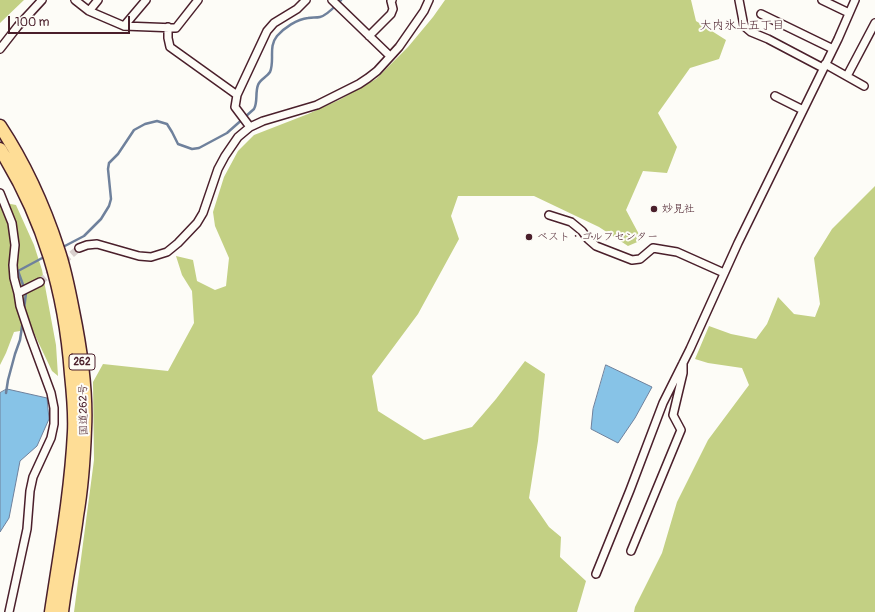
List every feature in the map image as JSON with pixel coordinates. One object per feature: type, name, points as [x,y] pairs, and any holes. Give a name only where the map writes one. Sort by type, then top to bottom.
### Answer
[{"type":"highway","name":"国道262号","points":[[0,126],[19,158],[42,204],[56,242],[67,282],[81,355],[85,397],[83,461],[78,516],[62,612]]},
{"type":"highway","name":"国道262号","points":[[0,149],[27,197],[42,231],[61,300],[70,356],[74,404],[74,430],[65,517],[51,612]]},
{"type":"street","points":[[0,49],[18,26],[42,0]]},
{"type":"street","points":[[75,0],[89,11],[124,26],[176,28],[198,0]]},
{"type":"street","points":[[89,11],[98,0]]},
{"type":"street","points":[[124,26],[146,0]]},
{"type":"street","points":[[250,127],[235,107],[237,96],[267,31],[274,23],[297,9],[306,0]]},
{"type":"street","points":[[332,0],[390,56]]},
{"type":"street","points":[[369,36],[391,14],[393,9],[392,0]]},
{"type":"street","points":[[80,248],[87,245],[98,244],[139,256],[151,257],[168,252],[197,223],[224,156],[238,137],[250,127],[263,121],[317,105],[368,78],[377,71],[399,47],[424,11],[429,0]]},
{"type":"street","points":[[739,0],[744,26],[751,32],[846,76],[864,86]]},
{"type":"street","points":[[822,0],[849,13]]},
{"type":"street","points":[[596,574],[663,403],[724,273],[833,49],[855,0]]},
{"type":"street","points":[[761,14],[778,18],[795,34],[833,49]]},
{"type":"street","points":[[846,76],[875,23]]},
{"type":"street","points":[[168,27],[170,47],[237,96]]},
{"type":"street","points":[[775,96],[803,110]]},
{"type":"street","points":[[0,193],[12,223],[15,245],[13,265],[14,278],[20,306],[51,393],[54,408],[54,424],[51,438],[33,477],[30,491],[27,529],[9,612]]},
{"type":"street","points":[[549,215],[571,222],[596,246],[632,260],[640,259],[653,248],[678,252],[724,273]]},
{"type":"street","points":[[18,293],[40,282]]},
{"type":"street","points":[[631,551],[681,430],[673,415],[683,373],[683,363]]},
{"type":"green space","points":[[0,0],[24,0],[0,23]]},
{"type":"green space","points":[[445,0],[691,0],[696,21],[726,40],[719,59],[690,68],[658,113],[677,147],[667,173],[643,171],[626,210],[642,240],[628,246],[599,227],[534,196],[458,196],[451,216],[459,239],[418,314],[372,376],[378,411],[424,440],[472,427],[525,361],[545,374],[538,441],[529,498],[549,527],[561,537],[560,557],[586,581],[577,612],[74,612],[94,460],[93,382],[103,364],[168,371],[194,323],[192,291],[182,275],[176,256],[193,260],[197,281],[215,290],[226,286],[229,258],[215,226],[213,212],[224,177],[238,151],[254,135],[339,100],[376,79],[408,47]]},
{"type":"green space","points":[[875,186],[875,612],[634,612],[635,607],[662,553],[677,502],[708,440],[749,385],[742,368],[708,363],[695,359],[709,326],[731,334],[756,339],[767,324],[778,297],[794,314],[815,317],[820,304],[814,258],[832,229]]},
{"type":"green space","points":[[0,202],[16,205],[34,245],[42,270],[56,345],[58,376],[52,371],[32,329],[14,332],[0,365]]},
{"type":"water","points":[[606,365],[652,387],[635,418],[618,443],[591,429],[593,409]]},
{"type":"water","points":[[7,389],[47,398],[49,419],[37,446],[20,461],[9,518],[0,532],[0,393]]},
{"type":"waterway","points":[[61,248],[84,236],[101,219],[109,206],[111,199],[108,169],[109,163],[118,154],[134,130],[145,124],[157,121],[167,124],[178,144],[192,149],[199,148],[227,133],[254,109],[258,85],[260,81],[270,72],[272,63],[272,49],[274,40],[277,36],[295,22],[320,17],[326,14],[341,0]]},
{"type":"waterway","points":[[24,309],[26,293],[18,271],[46,256]]},
{"type":"waterway","points":[[6,393],[8,380],[20,340],[23,320]]},
{"type":"tunnel","points":[[40,282],[79,248]]},
{"type":"place","name":"妙見社","points":[[654,209]]},
{"type":"place","name":"ベスト・ゴルフセンター","points":[[529,237]]},
{"type":"district","name":"大内氷上五丁目","points":[[742,26]]}]
